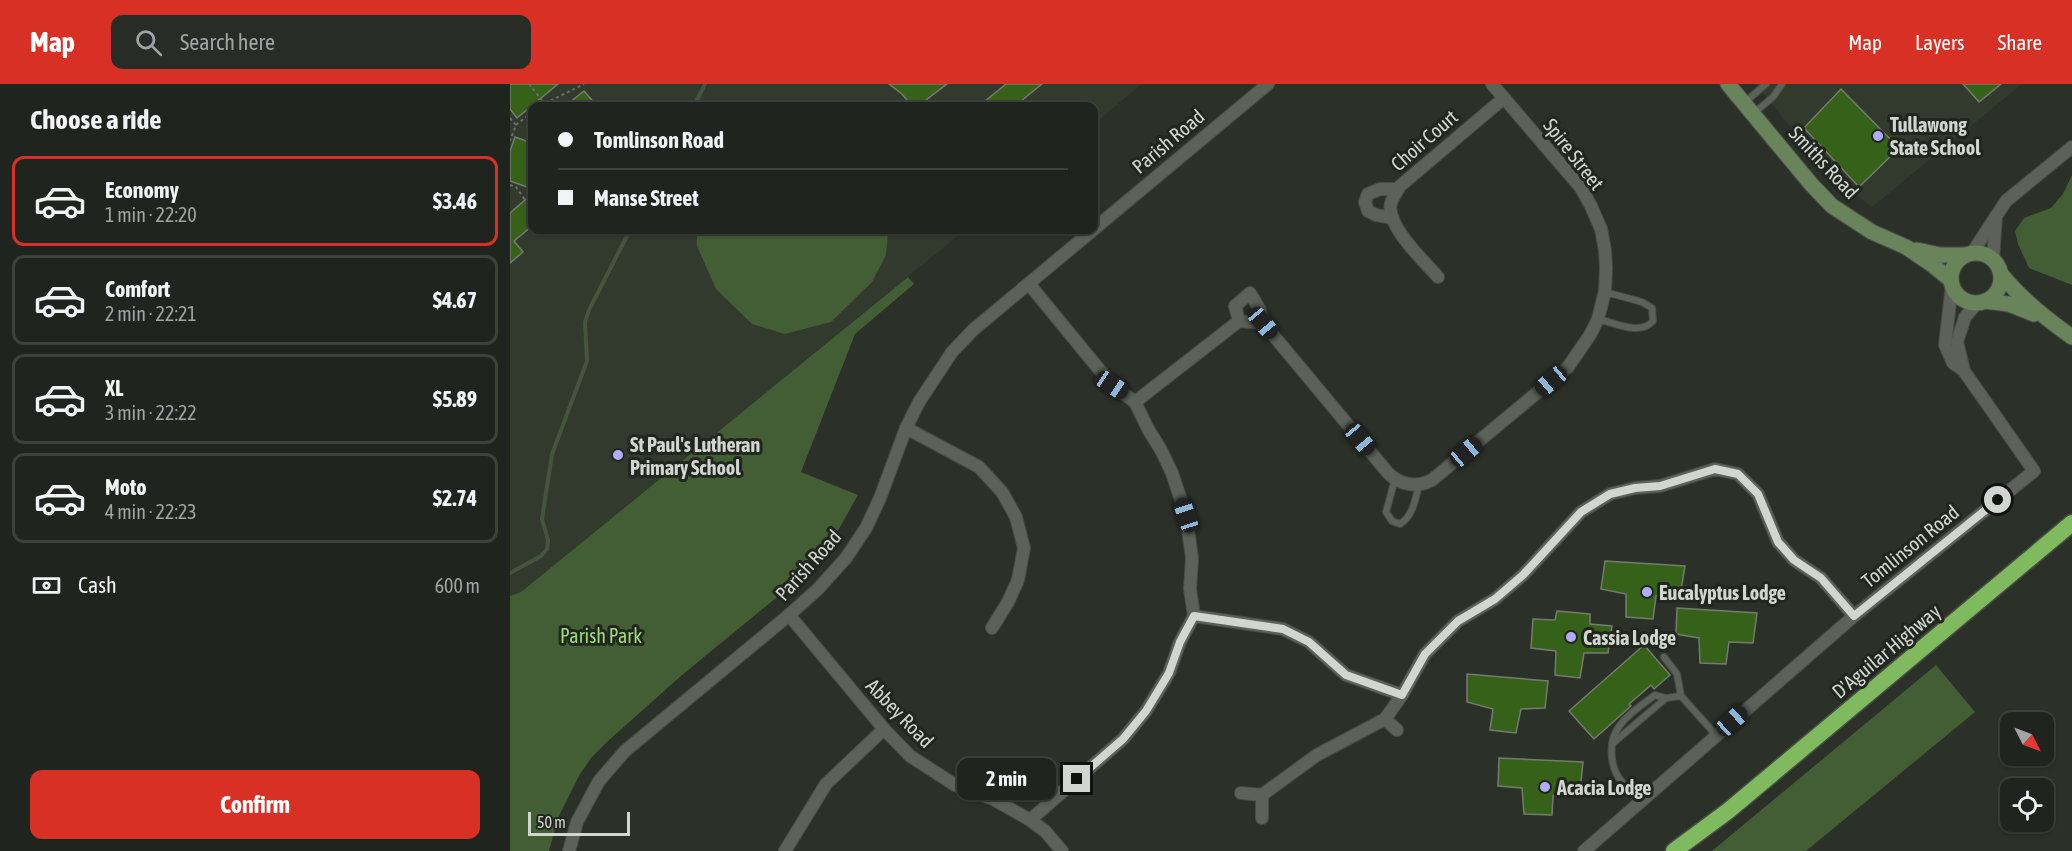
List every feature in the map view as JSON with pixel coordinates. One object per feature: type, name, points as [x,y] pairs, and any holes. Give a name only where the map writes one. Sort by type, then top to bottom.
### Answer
[{"type":"highway","name":"D'Aguilar Highway","points":[[1674,851],[1728,812],[2072,523]]},
{"type":"highway","name":"D'Aguilar Highway","points":[[1690,851],[1728,812]]},
{"type":"main road","name":"Smiths Road","points":[[1728,84],[1832,206],[1872,232],[1906,247],[1931,264],[1951,282]]},
{"type":"main road","name":"Smiths Road","points":[[1906,247],[1940,255],[1969,254]]},
{"type":"main road","points":[[2043,317],[2009,304],[1961,299],[1951,282],[1954,265],[1969,254],[1983,254],[1993,259],[2015,292],[2043,317],[2072,337]]},
{"type":"main road","points":[[1981,302],[1993,297],[1998,290],[2001,274]]},
{"type":"street","name":"Parish Road","points":[[1098,225],[1268,84]]},
{"type":"street","name":"Spire Street","points":[[1419,485],[1432,480],[1568,367],[1585,344],[1598,319],[1605,291],[1605,250],[1591,206],[1581,188],[1492,84]]},
{"type":"street","name":"Choir Court","points":[[1398,189],[1380,189],[1368,194],[1365,202],[1368,211],[1393,218],[1390,204],[1398,189],[1504,98]]},
{"type":"street","points":[[1969,254],[2006,201],[2072,147]]},
{"type":"street","points":[[1993,259],[1996,215]]},
{"type":"street","points":[[1393,218],[1406,240],[1438,277]]},
{"type":"street","name":"Parish Road","points":[[569,851],[577,822],[599,781],[625,751],[789,615],[818,589],[846,558],[866,528],[880,498],[906,428],[929,384],[952,352],[973,330],[1087,234]]},
{"type":"street","name":"Tomlinson Road","points":[[1951,282],[1944,345],[1953,363],[1964,371]]},
{"type":"street","points":[[1029,284],[1112,385],[1135,402],[1172,473],[1186,515],[1192,558],[1190,589],[1194,616],[1180,642],[1169,673],[1146,711],[1123,739],[1030,820]]},
{"type":"street","points":[[1239,321],[1235,306],[1250,293],[1260,310],[1263,323],[1395,479],[1419,485]]},
{"type":"street","name":"Tomlinson Road","points":[[1584,851],[1854,616],[2034,471],[1964,371],[1959,356],[1959,336],[1965,317],[1981,302]]},
{"type":"street","points":[[1135,402],[1239,321],[1263,323]]},
{"type":"street","points":[[906,428],[979,467],[1002,492],[1016,517],[1024,548],[1018,580],[992,628]]},
{"type":"street","points":[[1241,793],[1262,795],[1317,755],[1385,719],[1402,695],[1425,654],[1458,621],[1495,599],[1523,575],[1581,512],[1610,494],[1635,488],[1660,486],[1715,469],[1738,474],[1758,494],[1778,542],[1794,560],[1821,578],[1854,616]]},
{"type":"street","name":"Abbey Road","points":[[789,615],[884,729],[910,756],[955,785],[993,799],[1030,820],[1045,831],[1062,851]]},
{"type":"street","points":[[1194,616],[1283,629],[1309,642],[1346,675],[1402,695]]},
{"type":"street","points":[[1385,719],[1397,730]]},
{"type":"street","points":[[785,851],[826,784],[884,729]]},
{"type":"street","points":[[1262,795],[1262,818]]},
{"type":"lane","points":[[1748,109],[1766,84]]},
{"type":"lane","points":[[1748,109],[1773,97],[1782,84]]},
{"type":"lane","points":[[1598,319],[1636,329],[1648,327],[1653,321],[1652,308],[1642,302],[1605,291]]},
{"type":"lane","points":[[1395,479],[1386,512],[1392,521],[1400,524],[1407,520],[1419,485]]},
{"type":"lane","points":[[1664,657],[1677,674],[1681,696],[1716,735]]},
{"type":"lane","points":[[1640,802],[1618,779],[1611,760],[1614,733],[1620,724],[1655,695],[1666,698],[1681,696]]},
{"type":"path","points":[[528,84],[543,102]]},
{"type":"path","points":[[546,102],[584,84]]},
{"type":"path","points":[[510,141],[516,125],[528,115]]},
{"type":"path","points":[[510,118],[516,125]]},
{"type":"path","points":[[510,185],[516,187],[525,200]]},
{"type":"shaded area","name":"St Paul's Lutheran Primary School","points":[[510,84],[1142,84],[1098,121],[1098,102],[528,102],[528,234],[960,234],[521,592],[510,596]]},
{"type":"shaded area","name":"Tullawong State School","points":[[1756,84],[2022,84],[1872,207],[1839,182],[1811,153]]},
{"type":"green space","points":[[2072,175],[2072,285],[2029,268],[2015,231],[2024,218],[2051,208],[2063,194]]},
{"type":"green space","points":[[697,234],[888,234],[886,255],[872,282],[831,322],[785,334],[752,324],[716,289],[697,246]]},
{"type":"green space","name":"Parish Park","points":[[908,277],[914,284],[855,334],[801,472],[858,495],[831,543],[798,580],[682,675],[591,758],[580,774],[558,818],[549,851],[510,851],[510,596],[521,592]]},
{"type":"green space","points":[[1936,665],[1975,712],[1806,851],[1712,851]]},
{"type":"building","points":[[510,84],[558,84],[536,102],[528,102],[528,109],[517,118],[510,109]]},
{"type":"building","points":[[889,84],[947,84],[923,102],[909,102]]},
{"type":"building","points":[[1006,84],[1042,84],[1022,102],[984,102]]},
{"type":"building","points":[[1963,84],[2001,84],[1979,102]]},
{"type":"building","points":[[1841,89],[1899,148],[1859,187],[1804,128]]},
{"type":"building","points":[[584,91],[594,102],[570,102]]},
{"type":"building","points":[[515,137],[528,142],[527,187],[510,181],[510,151]]},
{"type":"building","points":[[528,197],[528,229],[514,241],[523,252],[510,263],[510,213]]},
{"type":"building","name":"Eucalyptus Lodge","points":[[1605,561],[1685,566],[1680,596],[1656,596],[1653,619],[1626,617],[1626,594],[1601,589]]},
{"type":"building","points":[[1677,608],[1757,613],[1753,643],[1729,642],[1726,664],[1700,663],[1699,638],[1676,634]]},
{"type":"building","name":"Cassia Lodge","points":[[1557,611],[1590,614],[1590,624],[1612,626],[1608,653],[1584,653],[1580,678],[1555,675],[1556,651],[1531,648],[1533,619],[1555,620]]},
{"type":"building","points":[[1644,645],[1670,675],[1654,689],[1651,685],[1594,739],[1569,711]]},
{"type":"building","points":[[1467,674],[1548,681],[1545,708],[1521,709],[1516,733],[1490,730],[1493,709],[1467,702]]},
{"type":"building","name":"Acacia Lodge","points":[[1499,758],[1583,762],[1580,791],[1553,796],[1552,815],[1524,814],[1522,788],[1498,786]]},
{"type":"waterway","points":[[696,102],[705,84]]},
{"type":"waterway","points":[[510,573],[541,556],[547,549],[548,540],[542,519],[552,454],[587,361],[585,322],[628,234]]},
{"type":"place","name":"Tullawong State School","points":[[1878,136]]},
{"type":"place","name":"St Paul's Lutheran Primary School","points":[[618,455]]},
{"type":"place","name":"Eucalyptus Lodge","points":[[1647,592]]},
{"type":"place","name":"Cassia Lodge","points":[[1571,637]]},
{"type":"place","name":"Acacia Lodge","points":[[1545,787]]},
{"type":"route","points":[[1077,779],[1123,739],[1146,711],[1169,673],[1180,642],[1194,616],[1283,629],[1309,642],[1346,675],[1402,695],[1425,654],[1458,621],[1495,599],[1523,575],[1581,512],[1610,494],[1635,488],[1660,486],[1715,469],[1738,474],[1758,494],[1778,542],[1794,560],[1821,578],[1854,616],[1998,500]]}]
